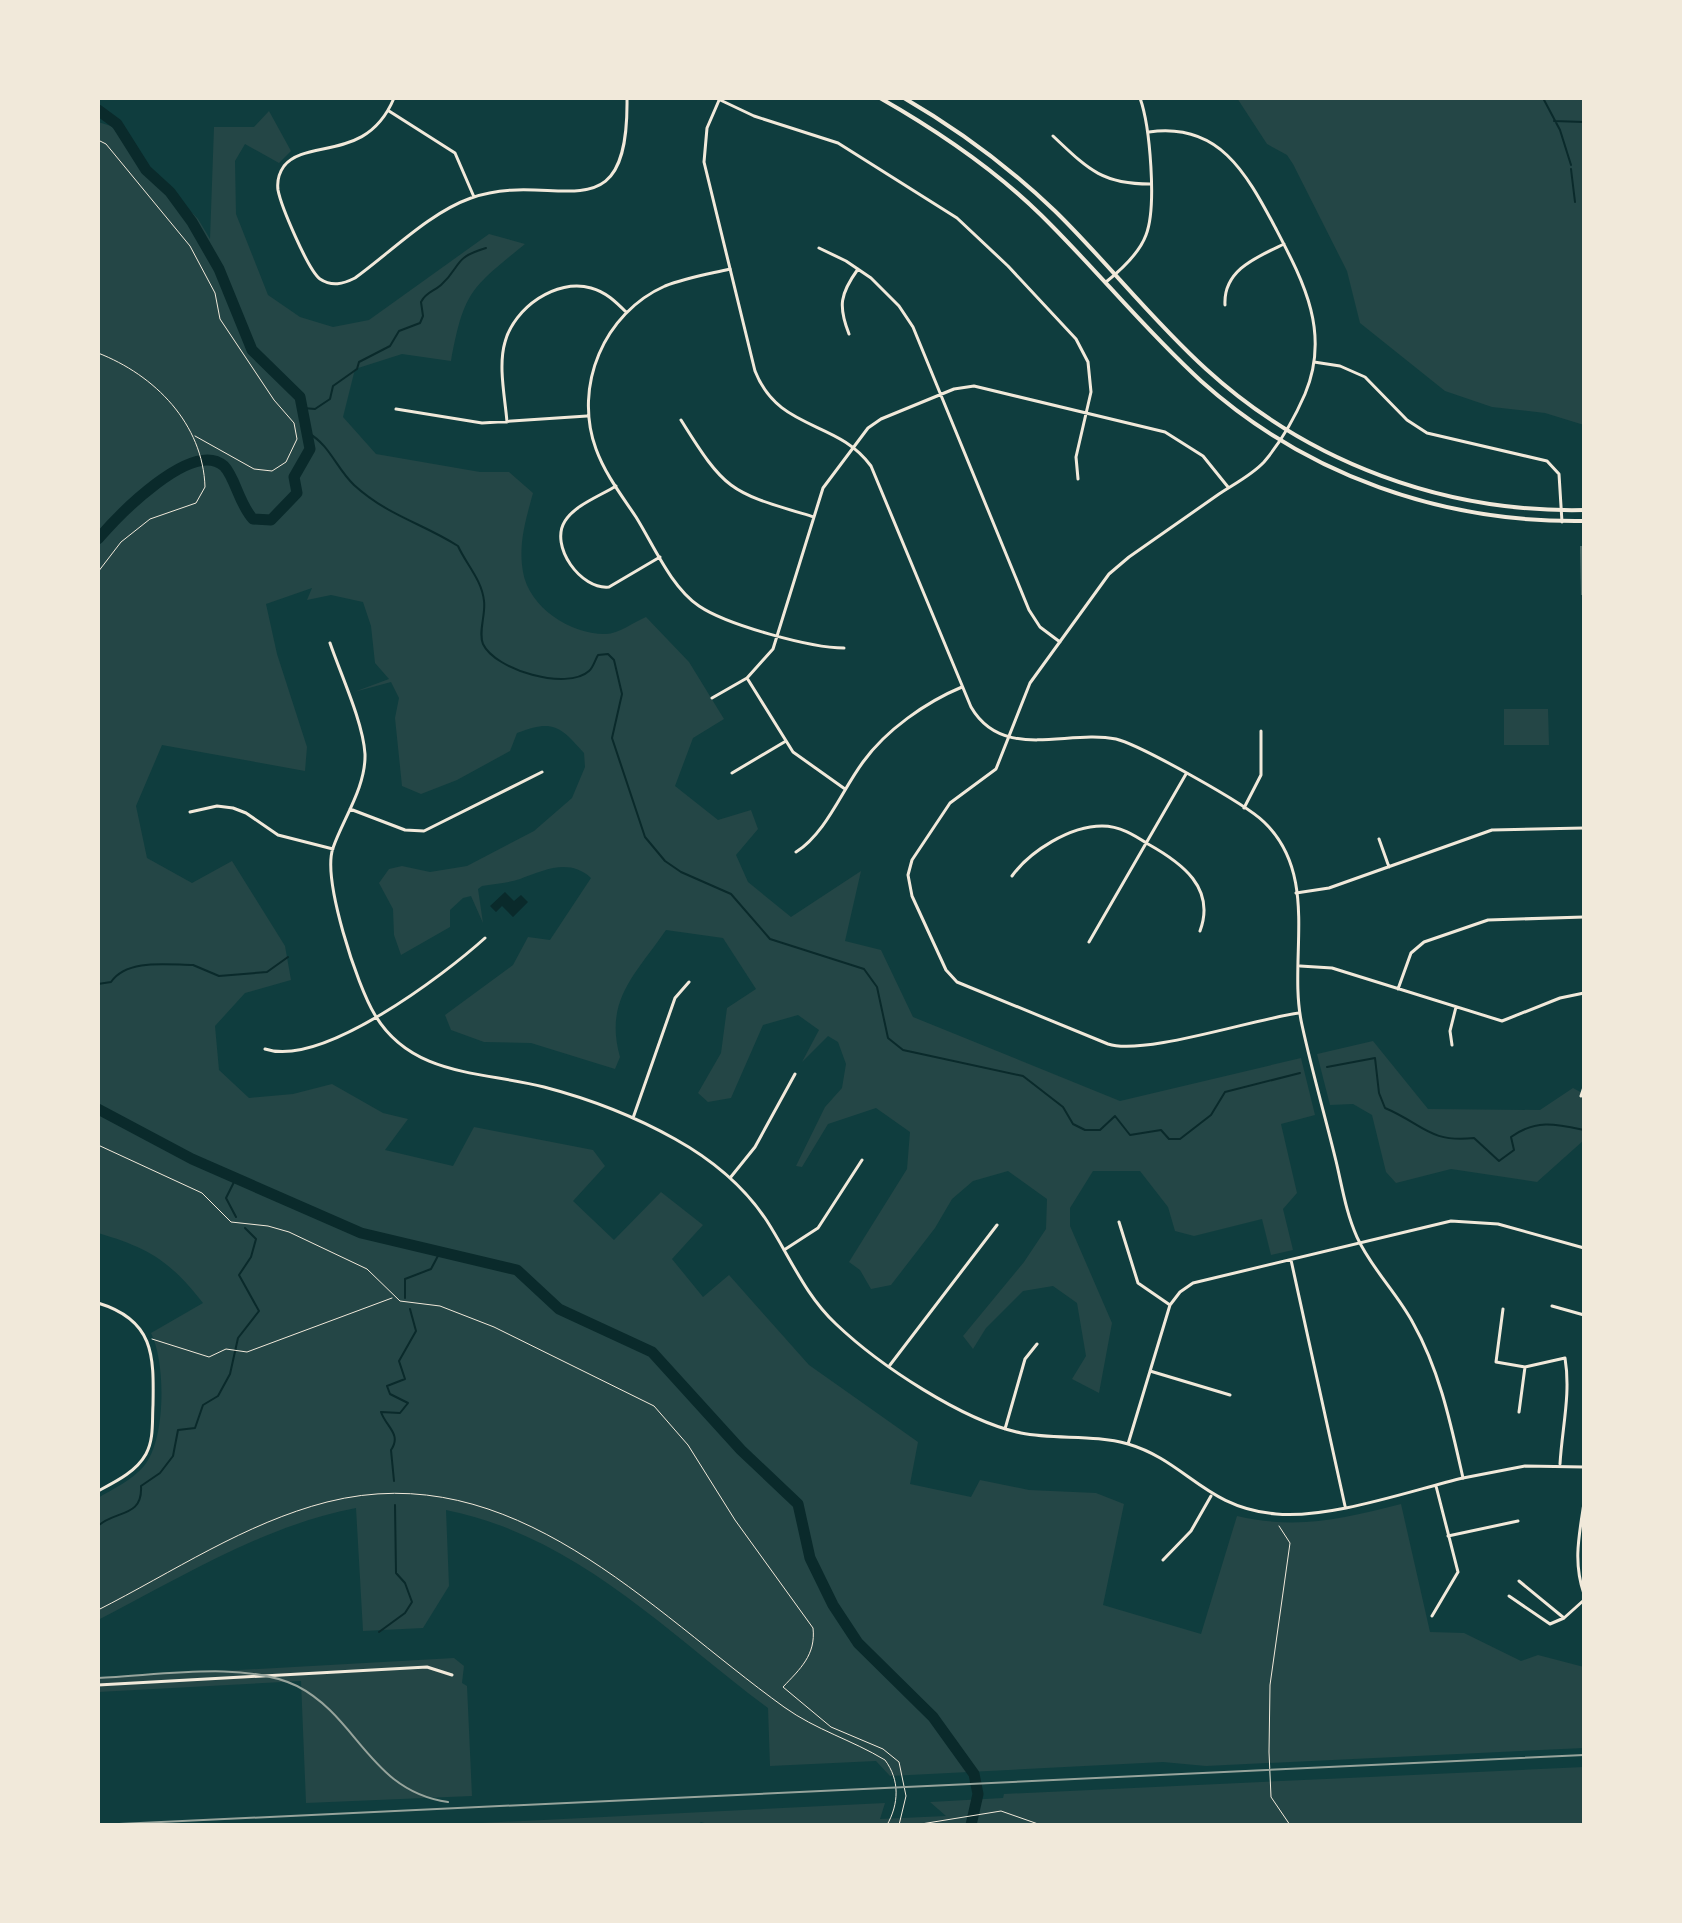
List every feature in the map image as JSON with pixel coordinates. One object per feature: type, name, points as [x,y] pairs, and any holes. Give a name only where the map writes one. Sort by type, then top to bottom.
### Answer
[{"type":"main road","points":[[880,98],[952,141],[1002,180],[1203,382],[1278,440],[1335,470],[1425,503],[1482,515],[1584,521]]},
{"type":"main road","points":[[904,98],[1010,171],[1115,274],[1207,371],[1286,430],[1339,459],[1416,488],[1491,504],[1584,510]]},
{"type":"street","points":[[394,98],[389,111],[355,141],[297,157],[282,169],[278,181],[280,195],[314,273],[328,283],[346,282],[448,210],[474,197],[501,192],[587,191],[603,186],[620,161],[627,98]]},
{"type":"street","points":[[1078,479],[1076,457],[1091,377],[1081,346],[971,229],[838,143],[754,116],[718,98],[707,128],[703,155],[755,371],[766,393],[791,417],[840,438],[875,473],[962,687],[981,722],[1011,736],[1043,741],[1089,737],[1116,739],[1140,748],[1244,808],[1271,830],[1291,867],[1296,893],[1299,1013],[1359,1242],[1402,1303],[1425,1346],[1441,1389],[1463,1478]]},
{"type":"street","points":[[1106,282],[1146,237],[1150,218],[1149,132],[1140,98]]},
{"type":"street","points":[[389,111],[455,153],[463,164],[474,197]]},
{"type":"street","points":[[1149,132],[1190,132],[1224,153],[1251,182],[1312,306],[1314,362],[1304,396],[1286,430],[1261,465],[1117,566],[1024,693],[1011,736],[996,769],[950,803],[910,868],[912,896],[953,979],[969,989],[1124,1048],[1299,1013]]},
{"type":"street","points":[[1053,136],[1101,177],[1124,183],[1150,184]]},
{"type":"street","points":[[1225,305],[1226,288],[1237,271],[1284,244]]},
{"type":"street","points":[[819,248],[859,268],[907,317],[1029,610],[1040,627],[1060,642]]},
{"type":"street","points":[[849,334],[841,313],[840,298],[859,268]]},
{"type":"street","points":[[730,269],[666,286],[626,312],[596,359],[590,385],[588,416],[596,450],[660,557],[684,593],[697,605],[722,618],[778,635],[821,647],[844,648]]},
{"type":"street","points":[[507,422],[503,348],[511,327],[526,308],[552,290],[578,286],[603,293],[626,312]]},
{"type":"street","points":[[1314,362],[1340,366],[1365,377],[1407,420],[1427,433],[1547,461],[1559,474],[1562,522]]},
{"type":"street","points":[[712,698],[747,678],[769,655],[826,483],[873,424],[941,394],[974,386],[1150,427],[1178,438],[1203,456],[1229,488]]},
{"type":"street","points":[[396,409],[474,422],[588,416]]},
{"type":"street","points":[[681,420],[712,469],[730,487],[755,499],[814,517]]},
{"type":"street","points":[[616,486],[571,514],[563,524],[562,547],[577,572],[593,586],[609,587],[660,557]]},
{"type":"street","points":[[330,643],[364,751],[363,772],[333,849],[330,869],[332,889],[361,985],[375,1016],[401,1045],[436,1066],[545,1087],[633,1118],[695,1151],[730,1178],[757,1207],[800,1280],[824,1312],[850,1336],[954,1407],[1005,1429],[1045,1437],[1128,1444],[1161,1459],[1211,1496],[1243,1508],[1276,1514],[1309,1514],[1525,1466],[1560,1464],[1584,1467]]},
{"type":"street","points":[[747,678],[786,741],[804,761],[845,789]]},
{"type":"street","points":[[796,852],[812,840],[845,789],[882,741],[931,702],[962,687]]},
{"type":"street","points":[[1244,808],[1261,775],[1261,731]]},
{"type":"street","points":[[732,773],[786,741]]},
{"type":"street","points":[[350,809],[405,830],[424,831],[542,772]]},
{"type":"street","points":[[1089,942],[1186,774]]},
{"type":"street","points":[[190,812],[217,806],[233,808],[246,813],[278,835],[333,849]]},
{"type":"street","points":[[1012,876],[1028,856],[1086,828],[1116,828],[1178,862],[1196,882],[1205,907],[1200,931]]},
{"type":"street","points":[[1296,893],[1329,888],[1492,830],[1584,828]]},
{"type":"street","points":[[1379,839],[1389,867]]},
{"type":"street","points":[[1398,989],[1411,953],[1424,942],[1488,920],[1584,917]]},
{"type":"street","points":[[265,1049],[285,1051],[337,1038],[447,971],[485,938]]},
{"type":"street","points":[[1300,966],[1332,968],[1502,1021],[1560,998],[1584,993]]},
{"type":"street","points":[[633,1118],[675,998],[689,982]]},
{"type":"street","points":[[1452,1045],[1450,1031],[1456,1007]]},
{"type":"street","points":[[730,1178],[755,1147],[795,1074]]},
{"type":"street","points":[[1581,1096],[1584,1087]]},
{"type":"street","points":[[784,1250],[818,1228],[862,1160]]},
{"type":"street","points":[[1128,1444],[1170,1305],[1180,1292],[1193,1283],[1434,1223],[1467,1220],[1498,1224],[1583,1248],[1584,1242]]},
{"type":"street","points":[[1119,1222],[1138,1283],[1170,1305]]},
{"type":"street","points":[[890,1365],[997,1225]]},
{"type":"street","points":[[1290,1258],[1345,1506]]},
{"type":"street","points":[[98,1303],[127,1315],[146,1338],[153,1363],[149,1446],[133,1469],[98,1491]]},
{"type":"street","points":[[1552,1306],[1584,1315]]},
{"type":"street","points":[[1503,1309],[1496,1362],[1525,1367],[1565,1358],[1569,1397],[1562,1418],[1560,1464]]},
{"type":"street","points":[[1005,1429],[1025,1359],[1037,1344]]},
{"type":"street","points":[[1519,1412],[1525,1367]]},
{"type":"street","points":[[1150,1371],[1230,1395]]},
{"type":"street","points":[[1432,1616],[1458,1572],[1436,1485]]},
{"type":"street","points":[[1163,1560],[1191,1531],[1211,1496]]},
{"type":"street","points":[[1509,1596],[1539,1620],[1550,1624],[1564,1618],[1584,1597],[1577,1574],[1576,1545],[1584,1503]]},
{"type":"street","points":[[1448,1536],[1518,1521]]},
{"type":"street","points":[[1519,1581],[1564,1618]]},
{"type":"street","points":[[98,1685],[427,1667],[452,1675]]},
{"type":"lane","points":[[98,1610],[228,1541],[330,1502],[366,1497],[430,1496],[477,1506],[531,1524],[579,1550],[801,1719],[885,1760],[896,1789],[894,1811],[887,1825]]},
{"type":"path","points":[[98,140],[106,144],[180,230],[215,293],[220,319],[274,400],[294,423],[297,439],[286,462],[272,471],[254,469],[195,436]]},
{"type":"path","points":[[98,353],[118,362],[176,406],[195,436],[205,487],[200,499],[150,519],[121,542],[98,572]]},
{"type":"path","points":[[98,1145],[202,1193],[231,1222],[268,1226],[355,1263],[377,1277],[395,1297],[408,1303],[440,1306],[494,1327],[654,1406],[688,1445],[735,1520],[813,1628],[814,1638],[808,1660]]},
{"type":"path","points":[[146,1338],[209,1357],[226,1349],[247,1352],[395,1297]]},
{"type":"path","points":[[1279,1526],[1290,1543],[1285,1588],[1277,1614],[1270,1685],[1269,1752],[1271,1794],[1290,1825]]},
{"type":"path","points":[[915,1825],[1001,1811],[1041,1825]]},
{"type":"shaded area","points":[[1237,98],[1584,98],[1584,425],[1545,413],[1492,407],[1445,391],[1360,323],[1347,271],[1293,164],[1287,155],[1267,144]]},
{"type":"shaded area","points":[[269,111],[291,151],[279,163],[245,144],[235,161],[236,214],[268,295],[300,317],[333,327],[369,320],[489,234],[525,244],[492,271],[473,293],[460,319],[451,361],[402,354],[355,369],[343,417],[376,454],[480,472],[509,472],[533,493],[521,552],[527,585],[543,608],[566,624],[593,633],[616,632],[646,617],[689,662],[724,719],[693,738],[675,786],[718,820],[751,810],[758,829],[736,855],[748,882],[791,917],[861,871],[845,941],[881,950],[913,1017],[1120,1101],[1301,1058],[1315,1115],[1281,1124],[1297,1193],[1283,1209],[1293,1250],[1271,1255],[1262,1219],[1194,1236],[1175,1231],[1168,1207],[1140,1171],[1093,1171],[1070,1208],[1070,1226],[1112,1323],[1099,1393],[1072,1379],[1086,1356],[1077,1303],[1053,1286],[1023,1291],[986,1328],[973,1349],[963,1336],[1024,1262],[1046,1229],[1047,1199],[1008,1171],[973,1181],[952,1199],[935,1228],[891,1285],[871,1289],[860,1270],[849,1262],[907,1169],[910,1132],[876,1108],[828,1124],[802,1167],[796,1166],[825,1107],[842,1088],[846,1064],[838,1042],[828,1036],[802,1062],[819,1030],[798,1015],[763,1025],[731,1098],[708,1102],[698,1093],[721,1053],[727,1008],[756,989],[723,938],[666,930],[625,989],[619,1004],[616,1037],[620,1057],[615,1069],[531,1043],[484,1042],[451,1030],[445,1015],[513,965],[528,937],[550,940],[591,878],[574,868],[565,867],[482,886],[478,889],[483,923],[471,896],[463,898],[450,910],[450,927],[401,955],[394,935],[393,909],[379,883],[389,869],[402,866],[430,872],[467,866],[534,831],[572,798],[585,767],[584,753],[562,731],[539,726],[517,733],[510,751],[457,780],[421,794],[402,786],[395,718],[399,698],[391,682],[354,692],[389,679],[375,663],[371,626],[363,602],[331,595],[307,600],[312,588],[266,604],[277,654],[307,747],[305,771],[162,745],[136,806],[147,858],[192,883],[232,861],[285,946],[291,980],[245,993],[215,1026],[219,1070],[249,1098],[293,1094],[332,1084],[383,1113],[408,1119],[385,1150],[453,1166],[474,1127],[593,1150],[605,1166],[573,1201],[614,1240],[661,1192],[703,1225],[672,1259],[703,1297],[729,1275],[809,1365],[918,1442],[910,1484],[971,1497],[980,1480],[1029,1490],[1096,1493],[1124,1504],[1103,1605],[1201,1634],[1237,1516],[1280,1522],[1320,1521],[1401,1504],[1430,1632],[1464,1633],[1521,1661],[1538,1655],[1584,1667],[1584,1748],[1206,1766],[1163,1762],[890,1776],[876,1761],[770,1766],[768,1708],[656,1619],[618,1590],[537,1541],[493,1523],[446,1510],[449,1586],[423,1628],[363,1631],[356,1508],[322,1516],[256,1540],[98,1620],[98,1498],[144,1466],[151,1454],[160,1420],[161,1381],[151,1333],[203,1303],[180,1276],[157,1258],[131,1244],[98,1233],[98,122],[111,126],[198,219],[210,239],[214,127],[254,127]]},
{"type":"shaded area","points":[[1504,709],[1548,709],[1549,745],[1504,745]]},
{"type":"shaded area","points":[[505,892],[514,901],[521,895],[528,902],[513,917],[502,906],[496,912],[490,906]]},
{"type":"shaded area","points":[[1373,1041],[1428,1109],[1540,1110],[1573,1088],[1584,1094],[1584,1140],[1537,1182],[1451,1169],[1396,1183],[1386,1172],[1372,1115],[1353,1104],[1330,1105],[1317,1054]]},
{"type":"shaded area","points":[[454,1658],[464,1666],[462,1683],[467,1686],[472,1796],[306,1803],[301,1681],[98,1692],[98,1678]]},
{"type":"shaded area","points":[[1584,1767],[1584,1825],[711,1825],[701,1822],[697,1825],[442,1825],[885,1803],[880,1819],[946,1816],[930,1802],[1003,1798],[1004,1794]]},
{"type":"building","points":[[1580,546],[1584,546],[1584,595],[1581,595]]},
{"type":"waterway","points":[[1543,98],[1560,130],[1571,165]]},
{"type":"waterway","points":[[98,110],[117,124],[146,170],[170,192],[192,222],[219,269],[252,350],[300,397],[310,449],[294,477],[297,493],[271,520],[253,519],[228,471],[210,460],[193,462],[156,484],[98,539]]},
{"type":"waterway","points":[[1554,121],[1584,122]]},
{"type":"waterway","points":[[1571,169],[1575,202]]},
{"type":"waterway","points":[[303,408],[315,409],[330,399],[333,386],[357,369],[359,362],[390,346],[399,331],[420,323],[423,316],[421,302],[425,296],[441,285],[462,259],[486,248]]},
{"type":"waterway","points":[[308,433],[322,444],[354,485],[367,496],[458,546],[483,593],[483,644],[502,662],[532,675],[565,679],[579,677],[589,671],[598,655],[608,654],[614,660],[622,694],[612,738],[645,837],[665,861],[681,872],[731,894],[770,939],[864,969],[877,987],[888,1038],[903,1050],[1023,1076],[1063,1107],[1073,1124],[1085,1130],[1100,1130],[1115,1116],[1130,1135],[1161,1130],[1169,1139],[1180,1139],[1211,1115],[1225,1092],[1300,1073]]},
{"type":"waterway","points":[[98,984],[111,982],[118,974],[138,966],[193,965],[219,976],[267,972],[288,957]]},
{"type":"waterway","points":[[1327,1067],[1375,1058],[1379,1093],[1385,1108],[1436,1135],[1474,1138],[1499,1161],[1514,1150],[1511,1137],[1529,1127],[1555,1125],[1584,1130]]},
{"type":"waterway","points":[[98,1109],[192,1159],[361,1233],[517,1270],[559,1309],[652,1352],[741,1450],[798,1504],[810,1558],[833,1605],[858,1643],[933,1717],[974,1774],[978,1794],[971,1825]]},
{"type":"waterway","points":[[236,1178],[226,1198],[236,1217]]},
{"type":"waterway","points":[[98,1526],[138,1504],[141,1486],[160,1473],[173,1456],[178,1430],[195,1428],[203,1405],[218,1396],[230,1374],[238,1338],[259,1311],[239,1275],[251,1257],[256,1239],[245,1228]]},
{"type":"waterway","points":[[405,1298],[405,1279],[431,1269],[440,1252]]},
{"type":"waterway","points":[[394,1481],[391,1450],[395,1439],[381,1412],[400,1413],[408,1403],[390,1394],[387,1386],[405,1379],[399,1361],[416,1331],[410,1309]]},
{"type":"waterway","points":[[379,1632],[405,1613],[412,1602],[405,1583],[396,1573],[395,1505]]},
{"type":"railway","points":[[98,1678],[199,1672],[275,1678],[297,1686],[318,1699],[382,1769],[400,1784],[422,1795],[448,1802]]},
{"type":"railway","points":[[98,1825],[1584,1755]]}]
